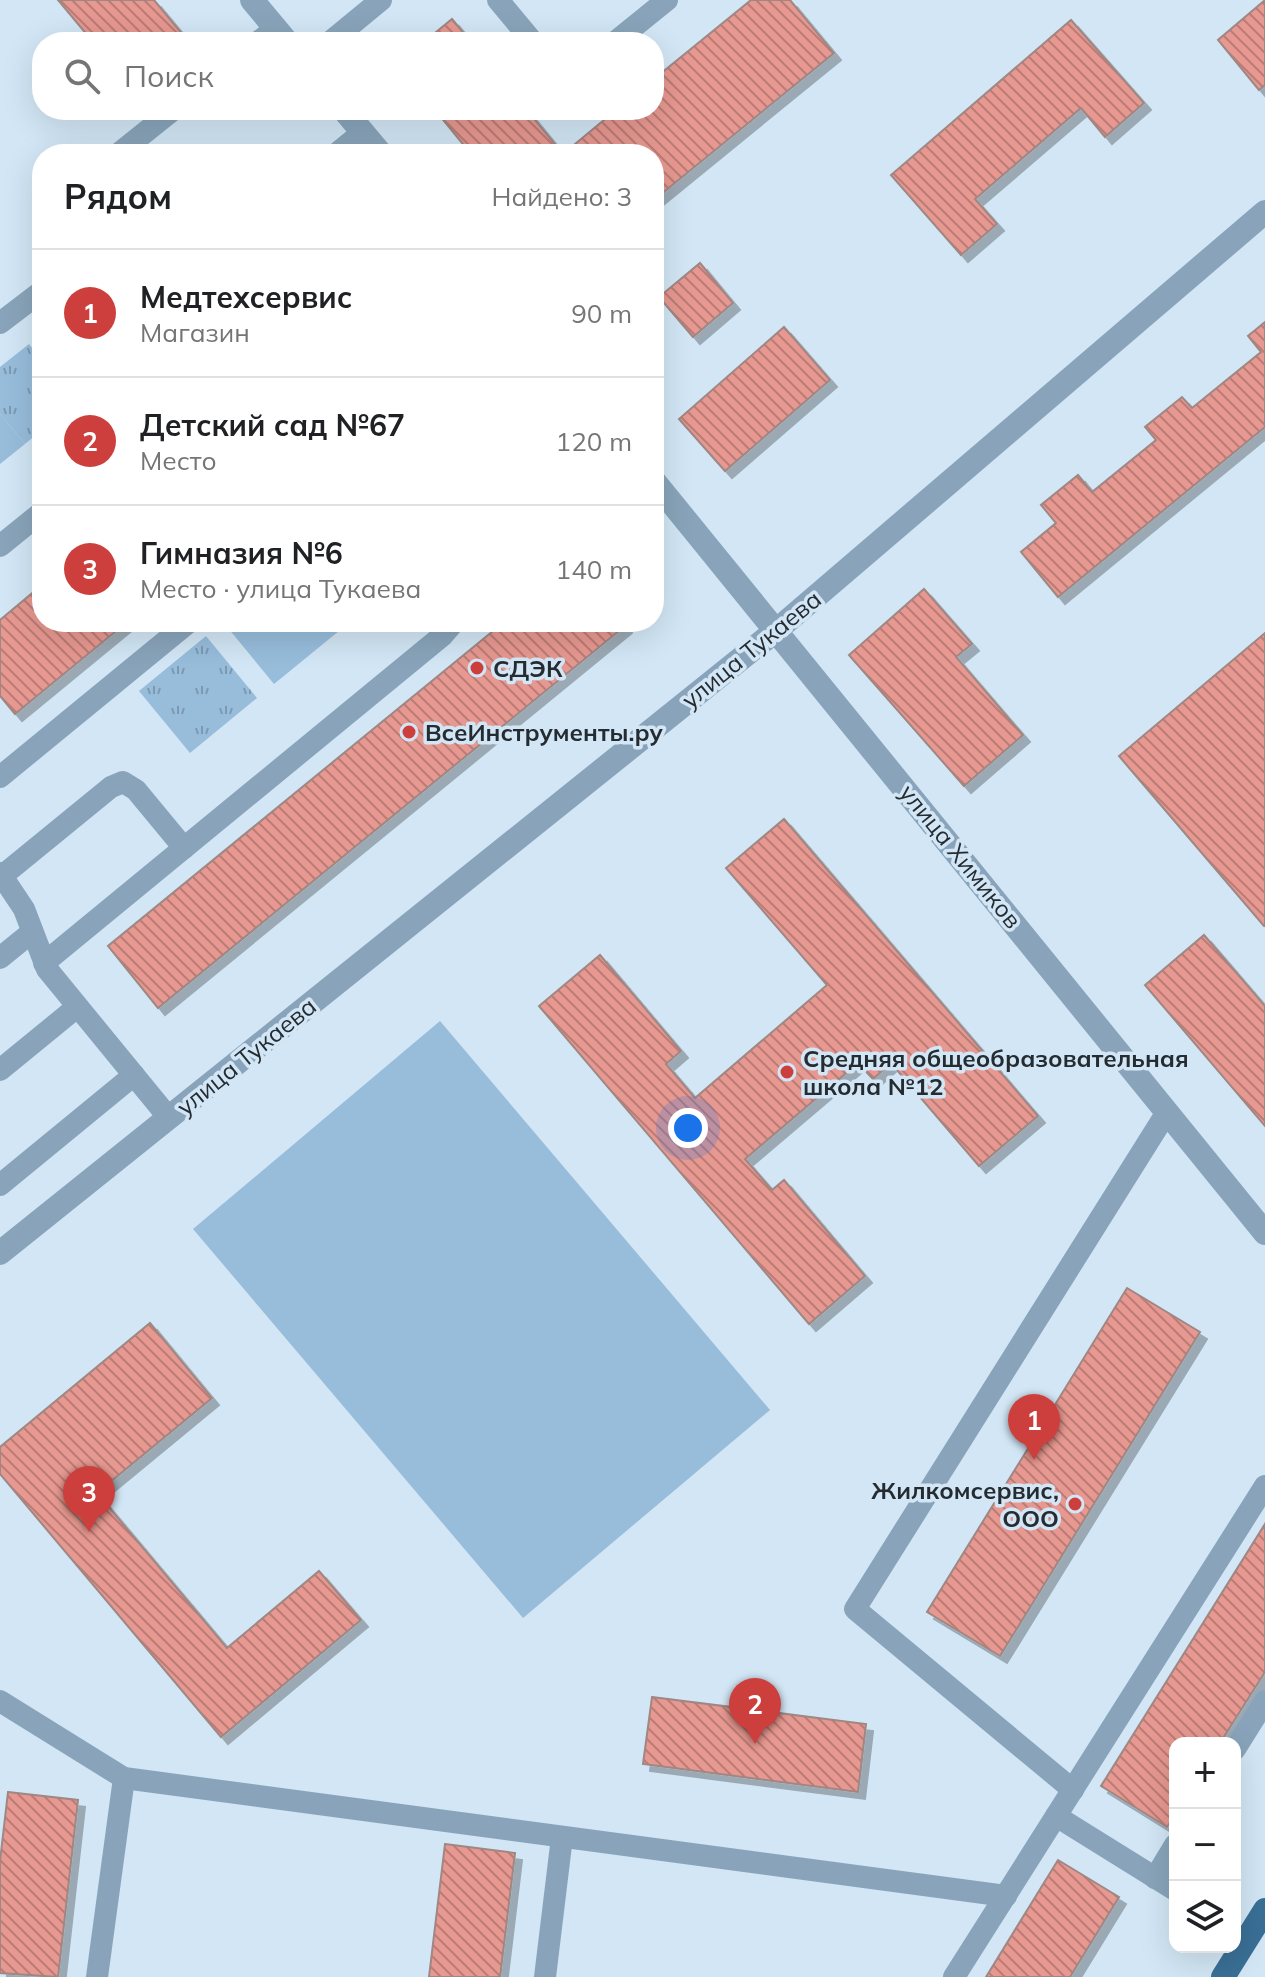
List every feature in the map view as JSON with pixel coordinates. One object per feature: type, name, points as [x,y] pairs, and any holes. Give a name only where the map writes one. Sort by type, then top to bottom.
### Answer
[{"type":"main road","points":[[1223,1977],[1242,1932],[1265,1910]]},
{"type":"street","points":[[252,0],[271,32]]},
{"type":"street","points":[[353,120],[373,144]]},
{"type":"street","name":"улица Тукаева","points":[[0,1253],[778,629],[1265,212]]},
{"type":"street","name":"улица Химиков","points":[[664,493],[778,629],[1265,1233]]},
{"type":"lane","points":[[342,32],[381,0]]},
{"type":"lane","points":[[498,0],[525,32]]},
{"type":"lane","points":[[627,32],[667,0]]},
{"type":"lane","points":[[130,144],[160,120]]},
{"type":"lane","points":[[348,144],[363,132]]},
{"type":"lane","points":[[0,323],[32,299]]},
{"type":"lane","points":[[0,546],[32,520]]},
{"type":"lane","points":[[0,777],[177,632]]},
{"type":"lane","points":[[44,963],[445,632]]},
{"type":"lane","points":[[169,1118],[44,963],[14,891],[1,875],[111,787],[123,782],[136,790],[184,848]]},
{"type":"lane","points":[[0,958],[32,932]]},
{"type":"lane","points":[[0,1070],[77,1007]]},
{"type":"lane","points":[[0,1185],[134,1075]]},
{"type":"lane","points":[[1073,1790],[855,1609],[1167,1112]]},
{"type":"lane","points":[[954,1977],[1265,1486]]},
{"type":"lane","points":[[0,1701],[124,1778],[1006,1896]]},
{"type":"lane","points":[[1241,1739],[1265,1701]]},
{"type":"lane","points":[[97,1977],[124,1778]]},
{"type":"lane","points":[[1056,1816],[1169,1886]]},
{"type":"lane","points":[[545,1977],[562,1837]]},
{"type":"lane","points":[[1155,1878],[1169,1855]]},
{"type":"green space","points":[[29,344],[32,348],[32,438],[25,444],[0,414],[0,367]]},
{"type":"green space","points":[[0,414],[25,444],[0,464]]},
{"type":"green space","points":[[231,632],[338,632],[274,684]]},
{"type":"green space","points":[[206,636],[257,698],[190,753],[139,691]]},
{"type":"green space","points":[[440,1021],[770,1410],[523,1618],[193,1229]]},
{"type":"building","points":[[58,0],[154,0],[181,32],[85,32]]},
{"type":"building","points":[[751,0],[790,0],[834,53],[664,192],[664,144],[575,144],[604,120],[664,120],[664,71]]},
{"type":"building","points":[[1265,0],[1265,85],[1259,90],[1218,40]]},
{"type":"building","points":[[452,19],[463,32],[436,32]]},
{"type":"building","points":[[1071,20],[1144,103],[1105,137],[1081,108],[975,199],[997,224],[961,255],[891,175]]},
{"type":"building","points":[[443,120],[535,120],[555,144],[463,144]]},
{"type":"building","points":[[700,263],[733,303],[693,337],[664,303],[664,293]]},
{"type":"building","points":[[1265,322],[1265,427],[1058,597],[1021,552],[1056,523],[1041,505],[1078,475],[1092,492],[1156,440],[1145,427],[1182,397],[1192,408],[1261,352],[1248,336]]},
{"type":"building","points":[[784,327],[830,380],[725,471],[679,419]]},
{"type":"building","points":[[924,589],[972,644],[956,657],[1023,735],[964,786],[849,655]]},
{"type":"building","points":[[32,593],[32,632],[115,632],[15,714],[0,696],[0,620]]},
{"type":"building","points":[[492,632],[618,632],[158,1008],[108,946]]},
{"type":"building","points":[[1265,633],[1265,926],[1264,926],[1119,756]]},
{"type":"building","name":"Средняя общеобразовательная школа №12","points":[[784,819],[1038,1116],[979,1166],[891,1063],[873,1079],[858,1063],[745,1159],[772,1190],[784,1180],[865,1276],[809,1324],[539,1006],[600,955],[681,1051],[666,1064],[695,1098],[827,985],[726,868]]},
{"type":"building","points":[[1204,935],[1265,1006],[1265,1126],[1145,985]]},
{"type":"building","points":[[1127,1288],[1200,1332],[1000,1656],[927,1612]]},
{"type":"building","points":[[150,1323],[212,1398],[97,1493],[227,1648],[319,1571],[361,1620],[221,1737],[0,1474],[0,1447]]},
{"type":"building","points":[[1265,1524],[1265,1672],[1224,1737],[1169,1737],[1167,1827],[1101,1786]]},
{"type":"building","points":[[652,1697],[866,1724],[858,1792],[643,1764]]},
{"type":"building","points":[[8,1792],[78,1800],[58,1977],[0,1973],[0,1861]]},
{"type":"building","points":[[445,1844],[515,1853],[500,1977],[429,1977]]},
{"type":"building","points":[[1058,1860],[1119,1897],[1070,1977],[986,1977]]},
{"type":"place","name":"СДЭК","points":[[477,668]]},
{"type":"place","name":"ВсеИнструменты.ру","points":[[409,732]]},
{"type":"place","name":"Средняя общеобразовательная школа №12","points":[[787,1072]]},
{"type":"place","name":"Медтехсервис","points":[[1034,1460]]},
{"type":"place","name":"Жилкомсервис, ООО","points":[[1075,1504]]},
{"type":"place","name":"Гимназия №6","points":[[89,1532]]},
{"type":"place","name":"Детский сад №67","points":[[755,1744]]}]
